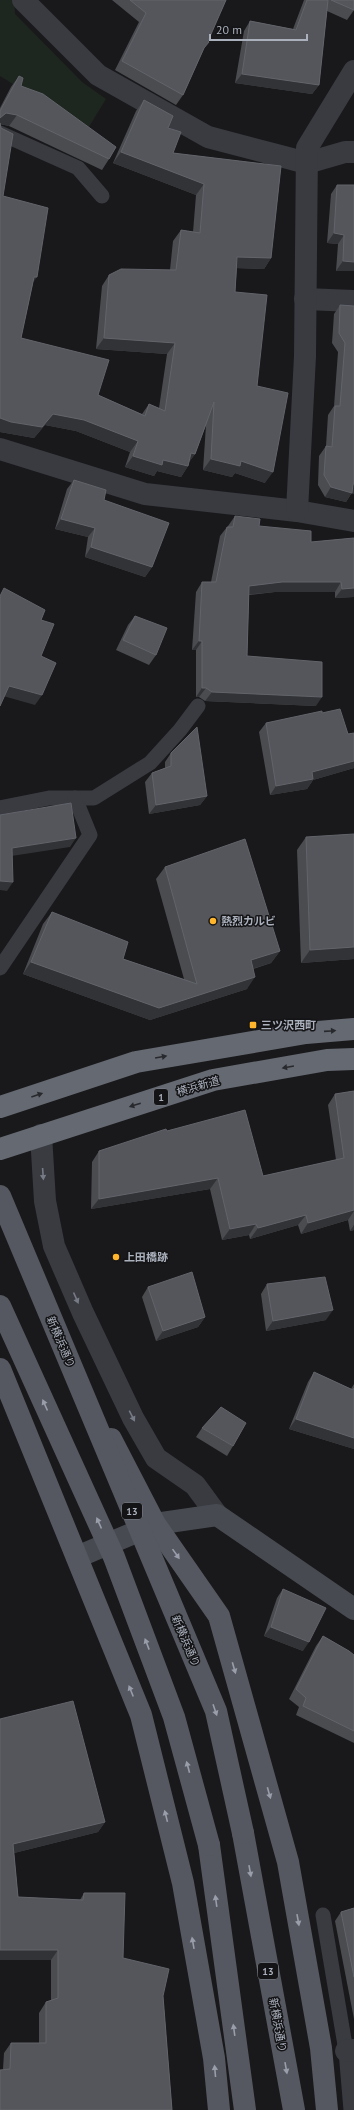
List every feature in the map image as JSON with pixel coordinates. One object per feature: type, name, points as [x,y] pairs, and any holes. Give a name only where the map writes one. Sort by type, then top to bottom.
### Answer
[{"type":"highway","points":[[0,1107],[136,1062],[306,1033],[354,1029]]},
{"type":"highway","name":"横浜新道","points":[[0,1149],[213,1080],[327,1060],[354,1059]]},
{"type":"main road","name":"新横浜通り","points":[[0,1196],[216,1711],[243,1833],[294,2110]]},
{"type":"main road","points":[[0,1223],[155,1524],[219,1616],[288,1862],[322,2048],[327,2110]]},
{"type":"main road","points":[[0,1306],[114,1556],[174,1717],[209,1845],[246,2110]]},
{"type":"main road","points":[[0,1369],[141,1715],[183,1883],[214,2058],[219,2110]]},
{"type":"street","points":[[23,0],[22,2],[98,75],[208,136],[307,163],[345,152],[354,152]]},
{"type":"street","points":[[297,511],[305,356],[307,148],[354,71]]},
{"type":"street","points":[[305,299],[354,301]]},
{"type":"street","points":[[0,449],[145,494],[297,511],[354,521]]},
{"type":"street","points":[[40,1135],[45,1201],[54,1246],[83,1313],[133,1418],[156,1458],[195,1485],[217,1515],[354,1609]]},
{"type":"street","points":[[76,1556],[155,1524],[217,1515]]},
{"type":"lane","points":[[0,133],[78,168],[102,196]]},
{"type":"lane","points":[[0,808],[49,798],[94,798],[150,763],[180,730],[198,706]]},
{"type":"lane","points":[[0,968],[90,835],[75,798]]},
{"type":"lane","points":[[323,1915],[350,2050],[351,2110]]},
{"type":"shaded area","points":[[0,0],[14,0],[15,14],[82,82],[106,99],[87,130],[0,76]]},
{"type":"building","points":[[130,0],[226,0],[208,41],[209,42],[204,48],[183,95],[122,61],[146,13]]},
{"type":"building","points":[[307,0],[328,0],[319,85],[242,74],[250,21],[296,30]]},
{"type":"building","points":[[331,0],[354,0],[354,10]]},
{"type":"building","points":[[19,76],[23,78],[21,86],[43,94],[116,147],[109,159],[17,115],[6,113],[0,118],[0,111]]},
{"type":"building","points":[[144,100],[173,116],[168,128],[181,132],[173,153],[281,166],[271,258],[237,257],[235,292],[267,295],[257,386],[288,393],[273,472],[241,461],[240,466],[211,459],[214,402],[195,454],[191,453],[188,466],[163,460],[162,465],[133,456],[138,441],[84,420],[53,414],[42,427],[11,422],[0,418],[0,123],[1,128],[13,134],[3,196],[48,208],[37,277],[34,277],[21,338],[109,360],[98,395],[145,416],[149,404],[165,411],[175,343],[104,338],[109,275],[121,269],[176,270],[181,230],[200,233],[204,184],[121,152]]},
{"type":"building","points":[[337,185],[354,185],[354,262],[343,261],[344,235],[334,233]]},
{"type":"building","points":[[340,305],[354,306],[354,484],[352,493],[331,487],[324,475],[326,446],[332,447],[335,406],[340,406],[345,343],[339,333]]},
{"type":"building","points":[[74,480],[106,490],[104,500],[169,523],[152,567],[91,547],[95,528],[61,519]]},
{"type":"building","points":[[235,516],[260,519],[259,526],[311,531],[311,542],[354,538],[354,588],[342,589],[341,582],[282,582],[249,586],[247,656],[322,662],[322,697],[212,692],[206,688],[202,688],[202,641],[199,641],[202,582],[216,582],[227,527],[233,527]]},
{"type":"building","points":[[4,588],[45,610],[41,620],[54,624],[41,656],[56,663],[42,695],[9,686],[0,706],[0,596]]},
{"type":"building","points":[[135,616],[167,628],[156,655],[123,640]]},
{"type":"building","points":[[340,709],[348,734],[354,733],[354,761],[312,772],[313,779],[276,786],[266,723],[322,711],[322,713]]},
{"type":"building","points":[[197,727],[207,796],[156,805],[152,773],[171,766],[171,753]]},
{"type":"building","points":[[71,803],[76,838],[12,848],[13,882],[0,881],[0,815]]},
{"type":"building","points":[[354,834],[354,947],[310,950],[306,837]]},
{"type":"building","points":[[245,839],[280,951],[251,960],[255,977],[159,1008],[31,962],[52,912],[128,942],[123,959],[197,984],[165,867]]},
{"type":"building","points":[[354,1091],[354,1210],[308,1223],[306,1215],[258,1228],[256,1224],[230,1229],[218,1178],[99,1199],[99,1151],[166,1129],[167,1131],[245,1110],[263,1176],[344,1158],[335,1094]]},
{"type":"building","points":[[192,1272],[205,1317],[163,1331],[148,1287]]},
{"type":"building","points":[[325,1277],[333,1310],[273,1321],[267,1284]]},
{"type":"building","points":[[314,1372],[353,1390],[354,1388],[354,1438],[296,1419]]},
{"type":"building","points":[[221,1407],[246,1423],[233,1446],[202,1428]]},
{"type":"building","points":[[283,1589],[326,1608],[309,1642],[271,1627]]},
{"type":"building","points":[[323,1636],[354,1655],[354,1731],[303,1706],[306,1698],[296,1689]]},
{"type":"building","points":[[73,1701],[105,1822],[13,1844],[18,1897],[83,1900],[84,1893],[125,1893],[123,1958],[169,1969],[163,1996],[172,2110],[0,2110],[0,2070],[10,2069],[11,2043],[46,2043],[46,2002],[58,1998],[58,1950],[0,1950],[0,1719]]},
{"type":"building","points":[[354,1908],[354,1977],[341,1912]]},
{"type":"place","name":"熱烈カルビ","points":[[213,921]]},
{"type":"place","name":"三ツ沢西町","points":[[253,1025]]},
{"type":"place","name":"上田橋跡","points":[[116,1257]]}]
